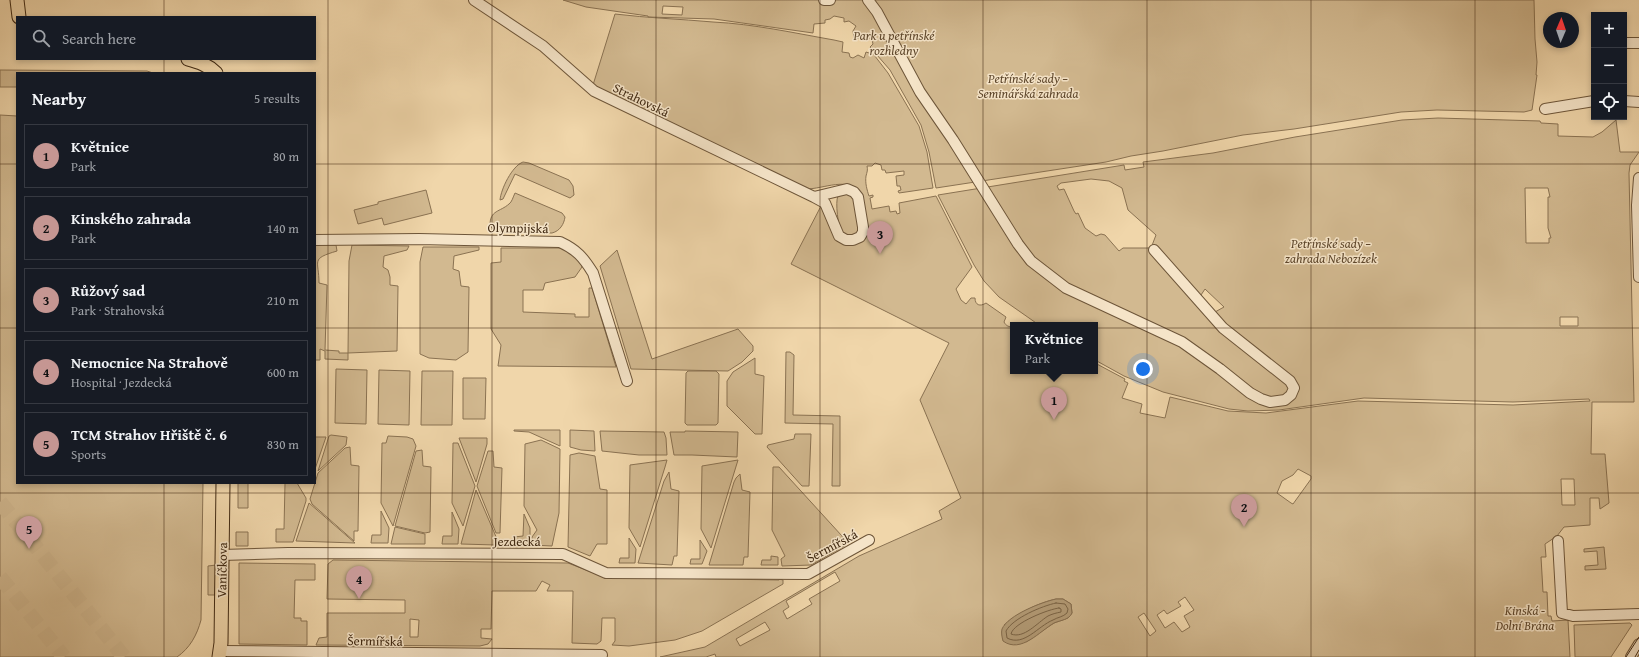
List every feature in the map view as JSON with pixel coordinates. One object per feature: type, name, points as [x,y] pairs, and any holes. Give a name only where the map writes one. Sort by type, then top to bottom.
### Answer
[{"type":"main road","points":[[17,0],[19,16]]},
{"type":"main road","points":[[192,60],[211,67],[215,72]]},
{"type":"main road","name":"Vaníčkova","points":[[220,654],[223,484]]},
{"type":"street","name":"Strahovská","points":[[474,0],[543,46],[594,91],[825,203],[839,236],[846,240],[860,238],[863,232],[863,227],[858,197],[854,192],[847,190],[834,191],[814,197]]},
{"type":"street","points":[[824,0],[829,0]]},
{"type":"street","points":[[868,0],[877,12],[920,92],[979,180],[1018,244],[1031,261],[1066,288],[1182,342],[1250,393],[1270,402],[1285,400],[1291,395],[1294,388],[1290,381],[1219,324],[1154,250]]},
{"type":"street","points":[[1627,43],[1639,43]]},
{"type":"street","points":[[1545,109],[1591,101]]},
{"type":"street","points":[[1627,101],[1639,102]]},
{"type":"street","points":[[1639,178],[1637,205],[1639,277]]},
{"type":"street","name":"Olympijská","points":[[316,240],[419,239],[560,242],[572,248],[583,258],[593,273],[627,381]]},
{"type":"street","name":"Šermířská","points":[[808,574],[869,540]]},
{"type":"street","points":[[1558,541],[1562,613],[1573,616],[1639,614]]},
{"type":"street","name":"Jezdecká","points":[[222,555],[288,553],[563,554],[606,573],[808,574]]},
{"type":"street","points":[[1631,657],[1639,644]]},
{"type":"street","name":"Šermířská","points":[[220,654],[602,655]]},
{"type":"green space","name":"Petřínské sady – Seminářská zahrada","points":[[563,0],[1534,0],[1537,75],[1532,110],[1524,112],[1437,110],[1401,112],[1294,129],[1243,135],[1106,162],[936,188],[929,152],[921,125],[890,70],[870,47],[873,44],[872,40],[868,38],[854,38],[853,31],[856,26],[849,21],[844,22],[844,18],[834,16],[825,20],[825,23],[814,24],[813,33],[714,19],[648,17],[586,7]],"holes":[[[663,6],[683,7],[682,15],[662,14]]]},
{"type":"green space","points":[[615,14],[728,23],[774,29],[834,40],[843,42],[842,52],[849,53],[850,57],[853,58],[858,55],[864,58],[866,52],[869,53],[871,51],[888,73],[919,126],[927,152],[933,188],[899,193],[898,191],[901,190],[900,186],[897,186],[896,176],[904,175],[904,171],[886,173],[885,170],[882,170],[881,165],[875,163],[872,166],[867,166],[866,179],[866,186],[869,196],[873,195],[873,197],[870,198],[872,209],[889,206],[890,212],[896,211],[897,214],[900,213],[899,203],[936,196],[972,267],[956,289],[961,300],[966,304],[971,298],[975,298],[978,305],[986,303],[1006,317],[1004,322],[1010,326],[1010,374],[1098,374],[1098,365],[1125,379],[1124,381],[1128,383],[1122,398],[1142,404],[1140,413],[1165,418],[1170,397],[1228,411],[1266,413],[1358,401],[1513,405],[1590,401],[1589,399],[1513,402],[1364,398],[1279,410],[1248,411],[1229,409],[1163,392],[1124,376],[1098,362],[1098,322],[1035,322],[999,297],[984,281],[974,265],[938,195],[1124,165],[1125,170],[1144,167],[1143,162],[1213,153],[1295,137],[1402,120],[1438,118],[1540,121],[1541,123],[1558,124],[1558,136],[1593,137],[1602,132],[1616,120],[1620,152],[1639,152],[1630,165],[1629,173],[1634,402],[1592,402],[1591,454],[1605,454],[1609,503],[1600,509],[1599,498],[1590,498],[1590,525],[1564,527],[1557,536],[1545,544],[1546,557],[1541,557],[1543,592],[1547,592],[1548,616],[1551,616],[1552,621],[1568,620],[1570,657],[716,657],[715,654],[706,657],[660,657],[705,647],[859,556],[942,519],[939,511],[961,498],[920,400],[949,343],[791,264],[821,206],[835,236],[859,242],[861,193],[856,188],[843,184],[806,189],[593,85]],"holes":[[[1091,179],[1109,181],[1122,188],[1128,210],[1156,235],[1151,248],[1123,248],[1119,251],[1105,235],[1101,234],[1096,236],[1085,228],[1078,213],[1076,214],[1074,211],[1064,189],[1059,190],[1057,186],[1061,183]],[[1525,188],[1548,188],[1550,197],[1548,197],[1548,228],[1551,238],[1549,238],[1549,243],[1526,243]],[[1205,289],[1224,307],[1215,312],[1199,298]],[[1560,317],[1578,317],[1578,326],[1560,326]],[[1298,469],[1311,476],[1311,479],[1293,504],[1277,493],[1282,481],[1293,475]],[[1561,479],[1574,479],[1575,505],[1562,505]],[[835,572],[840,581],[809,599],[812,604],[787,619],[783,611],[789,607],[786,601]],[[1185,597],[1194,610],[1184,616],[1190,627],[1182,632],[1174,622],[1165,628],[1157,615],[1164,610],[1167,614],[1181,606],[1178,602]],[[1056,599],[1063,599],[1071,604],[1072,613],[1068,618],[1054,623],[1026,642],[1004,625],[1016,616],[1035,606]],[[1144,613],[1156,631],[1150,636],[1138,617]],[[765,622],[770,630],[740,646],[736,639]]]},
{"type":"green space","points":[[0,70],[150,72],[16,72],[16,87],[0,87]]},
{"type":"green space","points":[[0,115],[16,116],[16,484],[203,484],[201,620],[192,641],[186,650],[177,657],[0,657]]},
{"type":"green space","points":[[523,162],[529,163],[569,180],[573,186],[574,195],[570,198],[515,174],[503,199],[500,200],[502,190],[511,173],[519,164]]},
{"type":"green space","points":[[426,190],[432,213],[384,225],[382,218],[358,224],[354,210],[378,204],[378,202]]},
{"type":"green space","points":[[515,193],[562,213],[565,217],[561,227],[552,233],[495,232],[490,225],[490,220],[496,212],[506,207],[512,201]]},
{"type":"green space","points":[[843,193],[850,195],[854,199],[859,230],[856,235],[851,237],[842,232],[838,220],[837,199],[838,196]]},
{"type":"green space","points":[[316,245],[336,245],[337,251],[323,256],[318,261],[319,283],[327,285],[325,350],[348,353],[348,360],[325,359],[325,351],[320,349],[320,360],[316,360]]},
{"type":"green space","points":[[352,245],[409,246],[407,250],[384,256],[383,267],[388,270],[390,285],[398,286],[397,351],[348,353],[349,261]]},
{"type":"green space","points":[[423,247],[479,247],[479,250],[454,256],[453,269],[459,271],[461,286],[469,287],[468,352],[456,360],[429,358],[420,354],[420,262]]},
{"type":"green space","points":[[501,248],[561,248],[573,253],[581,263],[582,267],[575,277],[545,283],[543,290],[523,290],[523,312],[575,314],[575,317],[589,317],[589,288],[592,288],[616,367],[498,366],[501,345],[491,329],[491,263],[501,262]]},
{"type":"green space","points":[[617,250],[652,359],[738,329],[753,346],[753,351],[742,362],[728,371],[631,369],[600,266]]},
{"type":"green space","points":[[786,352],[790,352],[794,355],[793,415],[840,416],[840,486],[832,486],[833,424],[785,423]]},
{"type":"green space","points":[[755,358],[755,374],[764,376],[762,434],[755,434],[727,406],[727,381],[733,372]]},
{"type":"green space","points":[[336,369],[367,370],[366,424],[335,423]]},
{"type":"green space","points":[[379,370],[410,371],[409,425],[378,424]]},
{"type":"green space","points":[[422,371],[453,371],[452,425],[421,425]]},
{"type":"green space","points":[[688,371],[716,371],[719,374],[718,423],[716,425],[687,425],[685,423],[686,373]]},
{"type":"green space","points":[[463,378],[486,378],[485,419],[463,419]]},
{"type":"green space","points":[[514,430],[560,430],[560,446],[529,432]]},
{"type":"green space","points":[[570,430],[594,431],[595,451],[581,450],[570,447]]},
{"type":"green space","points":[[600,431],[664,432],[666,438],[667,455],[639,455],[602,451]]},
{"type":"green space","points":[[670,432],[738,432],[737,457],[674,455]]},
{"type":"green space","points":[[795,434],[811,434],[809,486],[802,486],[767,447],[768,445],[794,439]]},
{"type":"green space","points":[[329,436],[347,437],[346,445],[318,471]]},
{"type":"green space","points":[[388,436],[407,437],[413,439],[416,446],[393,526],[381,503],[382,443],[386,443]]},
{"type":"green space","points":[[316,437],[326,437],[316,466]]},
{"type":"green space","points":[[459,438],[487,438],[487,444],[476,482]]},
{"type":"green space","points":[[541,440],[560,449],[559,513],[552,546],[532,545],[532,537],[537,530],[524,506],[525,444]]},
{"type":"green space","points":[[453,443],[458,443],[475,486],[463,526],[452,503]]},
{"type":"green space","points":[[350,447],[351,465],[359,466],[358,531],[354,531],[354,541],[312,504],[310,499],[315,484],[316,484],[318,473],[345,448]]},
{"type":"green space","points":[[422,450],[423,466],[431,467],[430,532],[425,533],[395,526],[416,451]]},
{"type":"green space","points":[[488,451],[493,451],[494,467],[502,468],[500,533],[496,533],[477,486]]},
{"type":"green space","points":[[579,453],[595,456],[600,489],[607,490],[607,544],[597,544],[590,556],[568,547],[570,455]]},
{"type":"green space","points":[[667,460],[640,547],[629,528],[630,465]]},
{"type":"green space","points":[[738,460],[711,548],[701,529],[702,466]]},
{"type":"green space","points":[[773,467],[779,467],[842,536],[846,545],[811,565],[782,566],[781,559],[785,556],[772,530]]},
{"type":"green space","points":[[669,472],[671,489],[679,491],[677,556],[674,556],[672,565],[638,563],[664,481]]},
{"type":"green space","points":[[740,474],[742,490],[750,492],[748,557],[744,557],[743,565],[709,565],[734,482]]},
{"type":"green space","points":[[238,484],[248,484],[248,508],[238,508]]},
{"type":"green space","points":[[285,484],[298,484],[306,498],[306,501],[293,542],[276,542],[276,529],[284,529]]},
{"type":"green space","points":[[476,490],[497,539],[496,545],[461,544]]},
{"type":"green space","points":[[309,503],[355,543],[296,541]]},
{"type":"green space","points":[[381,511],[389,528],[388,543],[371,543],[372,535],[381,535]]},
{"type":"green space","points":[[452,512],[459,529],[458,544],[442,544],[443,536],[452,536]]},
{"type":"green space","points":[[524,514],[530,528],[530,545],[513,545],[514,537],[523,536]]},
{"type":"green space","points":[[395,527],[425,534],[425,544],[391,544]]},
{"type":"green space","points":[[236,532],[248,532],[248,546],[236,546]]},
{"type":"green space","points":[[629,538],[636,549],[635,563],[619,563],[620,558],[629,558]]},
{"type":"green space","points":[[700,540],[707,551],[702,564],[690,564],[691,559],[700,559]]},
{"type":"green space","points":[[1604,547],[1606,569],[1585,570],[1585,566],[1598,565],[1597,551],[1584,552],[1584,549]]},
{"type":"green space","points":[[771,556],[778,557],[778,565],[761,565],[762,560],[771,560]]},
{"type":"green space","points":[[333,560],[568,563],[604,577],[779,579],[783,580],[783,584],[702,631],[675,640],[629,646],[612,645],[615,641],[615,618],[602,618],[601,641],[597,644],[572,643],[573,591],[547,591],[550,585],[542,581],[536,591],[492,591],[491,629],[481,629],[481,638],[492,639],[488,644],[480,646],[316,645],[319,638],[327,637],[327,613],[405,613],[405,600],[327,599],[328,564]],"holes":[[[410,619],[419,620],[418,637],[410,637]]]},
{"type":"green space","points":[[239,563],[315,564],[315,580],[295,580],[294,618],[301,618],[301,621],[307,621],[307,645],[239,644]]},
{"type":"green space","points":[[216,565],[215,595],[208,595],[208,566]]},
{"type":"green space","points":[[1630,623],[1632,625],[1611,657],[1575,657],[1574,625]]},
{"type":"water","points":[[1056,599],[1063,599],[1071,604],[1072,613],[1069,617],[1054,623],[1030,640],[1023,643],[1017,645],[1003,641],[1002,629],[1011,619],[1034,606]]},
{"type":"tunnel","points":[[0,502],[124,657]]},
{"type":"tunnel","points":[[0,577],[64,657]]},
{"type":"tram line","points":[[1626,657],[1639,637]]},
{"type":"tram line","points":[[1635,657],[1639,650]]},
{"type":"place","name":"Růžový sad","points":[[880,254]]},
{"type":"place","name":"Květnice","points":[[1054,420]]},
{"type":"place","name":"Kinského zahrada","points":[[1244,527]]},
{"type":"place","name":"TCM Strahov Hřiště č. 6","points":[[29,549]]},
{"type":"place","name":"Nemocnice Na Strahově","points":[[359,599]]},
{"type":"park label","name":"Park u petřínské rozhledny","points":[[894,42]]},
{"type":"park label","name":"Petřínské sady – zahrada Nebozízek","points":[[1331,250]]},
{"type":"park label","name":"Kinská - Dolní Brána","points":[[1525,618]]}]
